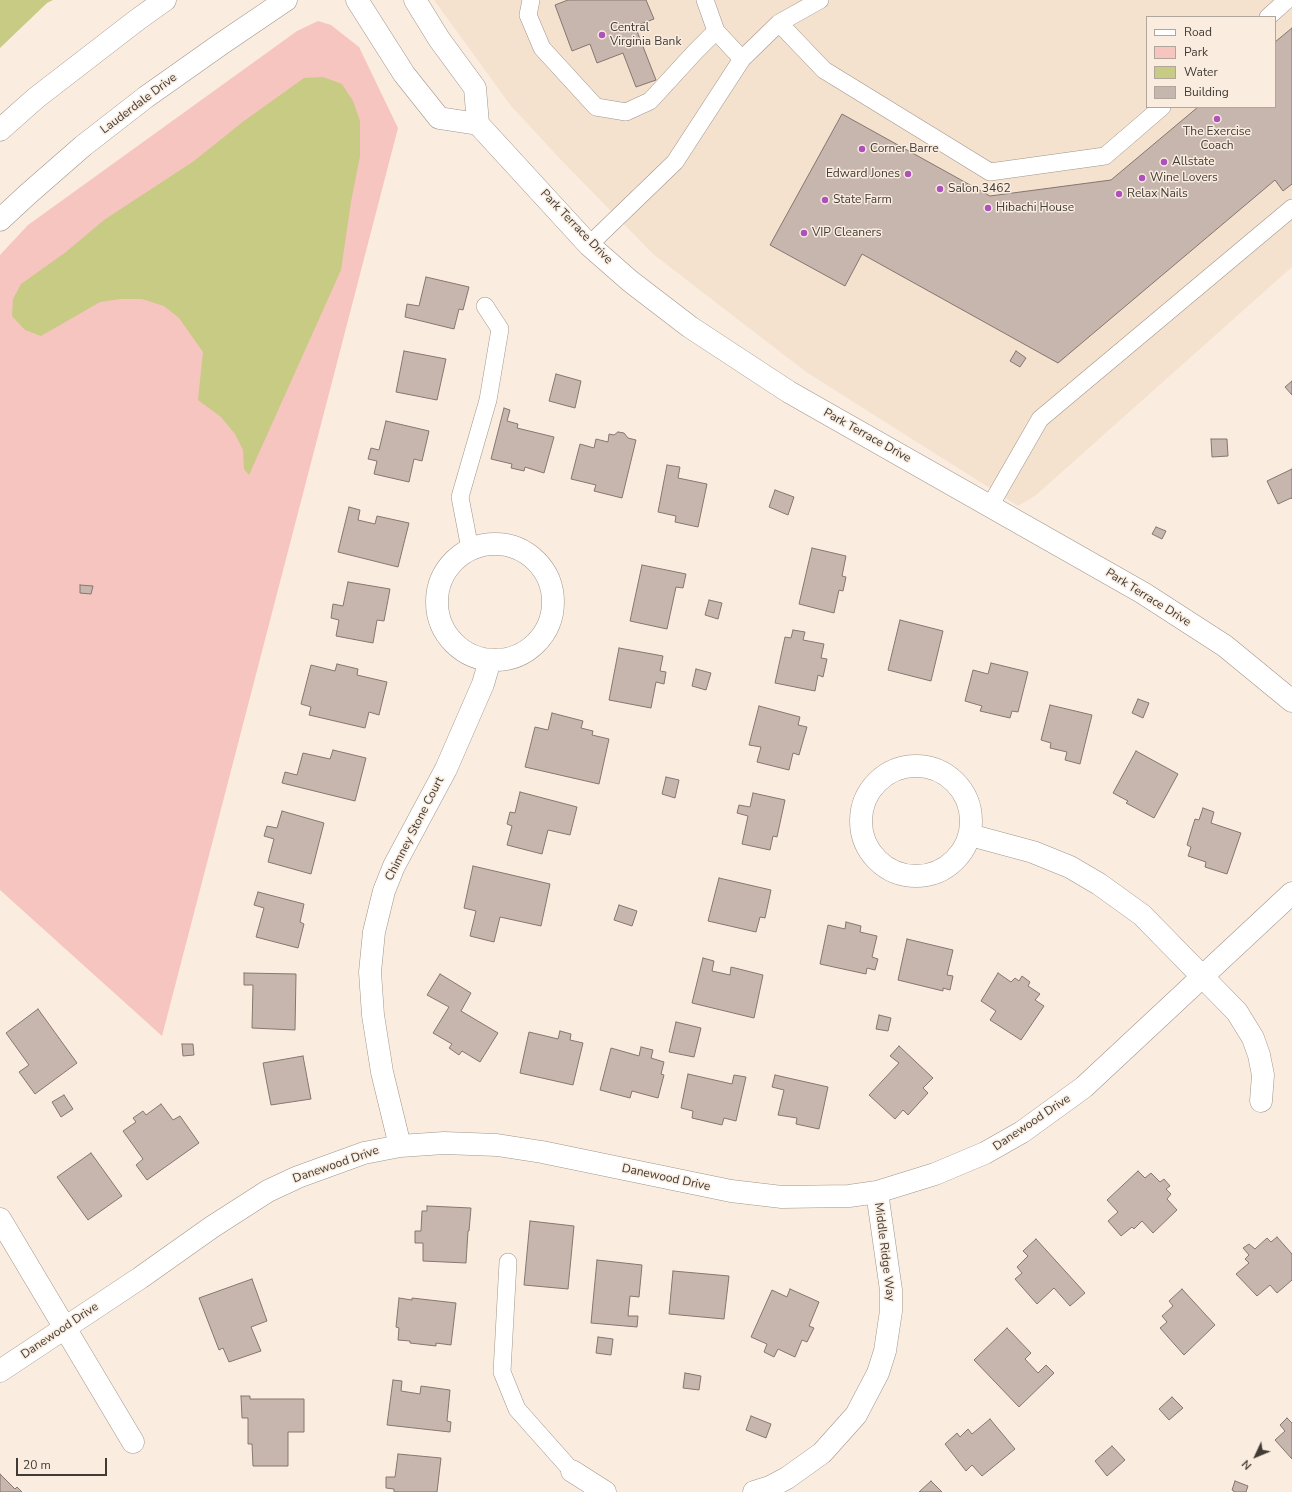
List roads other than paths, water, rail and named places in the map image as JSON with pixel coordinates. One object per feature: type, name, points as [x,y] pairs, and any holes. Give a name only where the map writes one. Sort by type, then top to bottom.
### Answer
[{"type":"street","points":[[0,130],[36,98],[165,0]]},
{"type":"street","name":"Lauderdale Drive","points":[[0,220],[83,146],[146,97],[286,0]]},
{"type":"street","points":[[357,0],[404,74],[439,118],[478,124],[475,88],[439,39],[415,0]]},
{"type":"street","name":"Park Terrace Drive","points":[[478,124],[589,245],[630,281],[690,327],[789,392],[1143,593],[1225,646],[1292,701]]},
{"type":"street","points":[[488,544],[506,544],[525,551],[540,564],[550,581],[554,600],[551,620],[542,637],[528,650],[510,659],[490,660],[472,655],[456,645],[444,630],[438,612],[437,593],[443,575],[454,560],[470,549],[488,544]]},
{"type":"street","name":"Chimney Stone Court","points":[[400,1146],[382,1072],[373,1015],[370,972],[374,932],[384,891],[394,866],[446,769],[483,684],[490,660]]},
{"type":"street","points":[[906,766],[922,766],[937,770],[951,778],[962,790],[968,804],[971,819],[970,835],[954,862],[940,870],[926,875],[902,874],[895,872],[881,863],[871,852],[864,837],[861,822],[863,806],[869,792],[879,780],[892,771],[906,766]]},
{"type":"street","points":[[970,835],[1033,852],[1070,868],[1099,884],[1142,915],[1237,1012],[1253,1038],[1259,1055],[1263,1075],[1261,1101]]},
{"type":"street","name":"Danewood Drive","points":[[0,1371],[140,1278],[212,1227],[268,1191],[298,1177],[364,1153],[400,1146],[444,1143],[497,1145],[542,1152],[730,1191],[782,1197],[849,1196],[877,1192],[942,1171],[985,1154],[1022,1132],[1084,1087],[1292,893]]},
{"type":"street","name":"Middle Ridge Way","points":[[754,1492],[787,1478],[822,1453],[856,1415],[878,1373],[884,1351],[891,1311],[891,1290],[877,1192]]},
{"type":"street","points":[[0,1219],[133,1442]]},
{"type":"street","points":[[572,1471],[605,1492]]},
{"type":"lane","points":[[531,0],[528,15],[542,48],[596,107],[626,112],[650,101],[716,31]]},
{"type":"lane","points":[[705,0],[716,31],[742,59]]},
{"type":"lane","points":[[589,245],[675,162],[742,59],[779,23],[820,0]]},
{"type":"lane","points":[[1269,16],[1287,0]]},
{"type":"lane","points":[[779,23],[824,70],[990,172],[1105,156],[1161,108]]},
{"type":"lane","points":[[990,506],[1040,419],[1292,208]]},
{"type":"lane","points":[[470,549],[460,497],[488,400],[500,329],[485,306]]},
{"type":"lane","points":[[508,1262],[502,1372],[517,1410],[572,1471]]},
{"type":"water","points":[[0,0],[53,0],[47,3],[0,48]]},
{"type":"water","points":[[323,77],[342,84],[353,101],[360,121],[360,156],[351,202],[341,270],[249,475],[244,469],[243,450],[235,434],[221,417],[198,400],[203,352],[179,318],[164,306],[142,299],[120,299],[100,302],[41,336],[25,330],[12,316],[13,299],[21,284],[66,252],[104,220],[194,161],[244,121],[304,78]]},
{"type":"place","name":"Central Virginia Bank","points":[[602,35]]},
{"type":"place","name":"The Exercise Coach","points":[[1217,119]]},
{"type":"place","name":"Corner Barre","points":[[862,149]]},
{"type":"place","name":"Allstate","points":[[1164,162]]},
{"type":"place","name":"Edward Jones","points":[[908,174]]},
{"type":"place","name":"Wine Lovers","points":[[1142,178]]},
{"type":"place","name":"Salon 3462","points":[[940,189]]},
{"type":"place","name":"Relax Nails","points":[[1119,194]]},
{"type":"place","name":"State Farm","points":[[825,200]]},
{"type":"place","name":"Hibachi House","points":[[988,208]]},
{"type":"place","name":"VIP Cleaners","points":[[804,233]]}]
